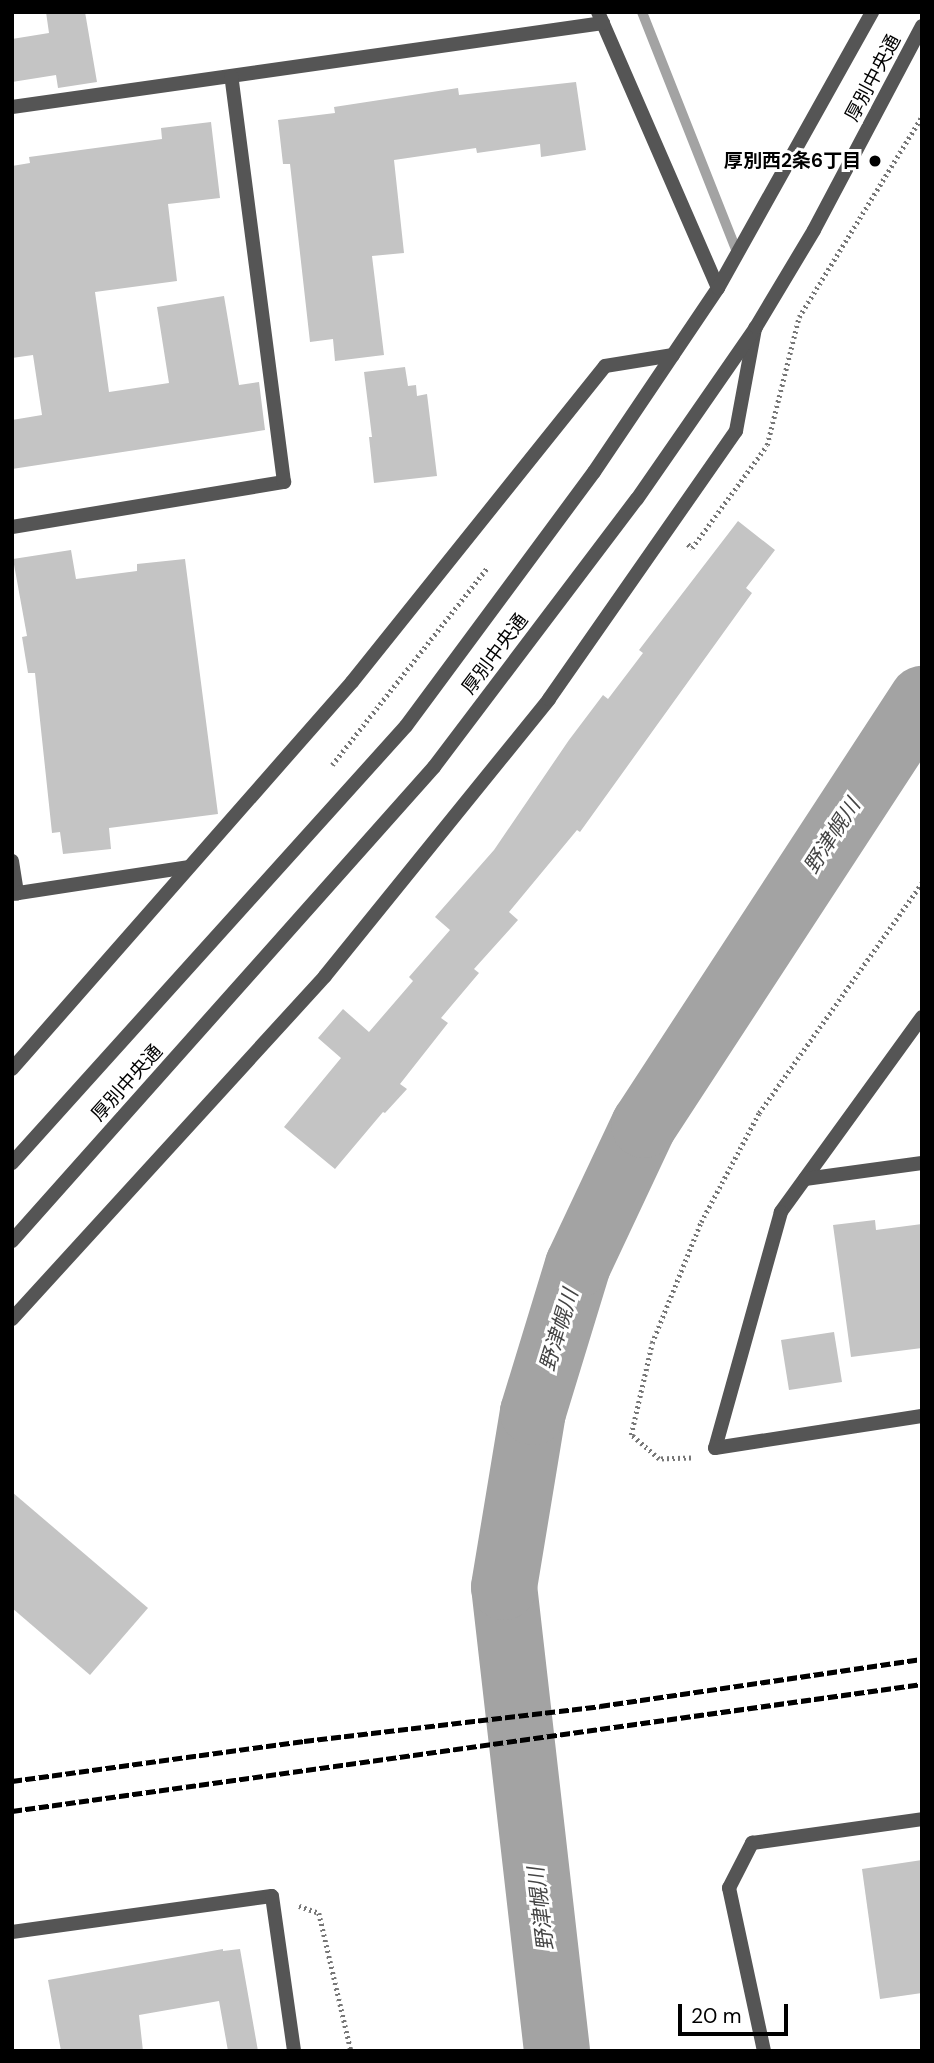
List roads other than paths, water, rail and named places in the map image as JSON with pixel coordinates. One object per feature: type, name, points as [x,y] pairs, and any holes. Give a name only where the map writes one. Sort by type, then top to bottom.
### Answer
[{"type":"street","name":"厚別中央通","points":[[12,1163],[406,726],[594,472],[718,288],[872,12]]},
{"type":"street","points":[[12,107],[231,76],[600,18],[718,288]]},
{"type":"street","name":"厚別中央通","points":[[12,1241],[434,767],[637,499],[755,327],[814,230],[922,26]]},
{"type":"street","points":[[12,527],[284,482],[231,76]]},
{"type":"street","points":[[12,1319],[325,976],[550,699],[736,431],[755,327]]},
{"type":"street","points":[[12,1069],[352,682],[605,366],[673,355]]},
{"type":"street","points":[[12,861],[14,894],[188,867]]},
{"type":"street","points":[[922,1017],[781,1212],[715,1448],[922,1416]]},
{"type":"street","points":[[805,1179],[922,1163]]},
{"type":"street","points":[[764,2051],[729,1888],[752,1843],[922,1819]]},
{"type":"street","points":[[12,1932],[272,1896],[294,2051]]},
{"type":"waterway","points":[[642,12],[736,250]]},
{"type":"waterway","name":"野津幌川","points":[[557,2051],[504,1587],[533,1412],[578,1265],[644,1125],[922,699]]},
{"type":"railway","points":[[12,1781],[304,1741],[600,1706],[922,1659]]},
{"type":"railway","points":[[12,1811],[922,1684]]},
{"type":"place","name":"厚別西2条6丁目","points":[[875,161]]}]
